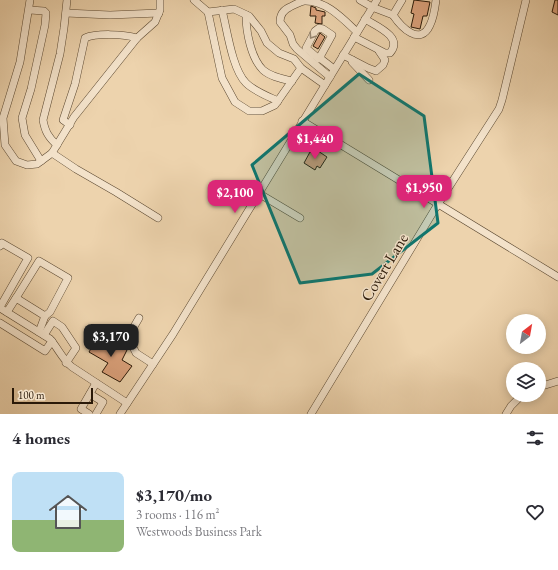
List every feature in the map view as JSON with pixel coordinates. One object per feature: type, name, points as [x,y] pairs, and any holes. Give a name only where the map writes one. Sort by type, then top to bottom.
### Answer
[{"type":"street","points":[[30,0],[30,10],[20,62],[3,118],[5,145],[16,161],[27,165],[37,164],[52,153],[70,125],[136,38],[155,22],[159,12],[160,0]]},
{"type":"street","points":[[57,145],[44,130],[43,120],[60,54],[68,0]]},
{"type":"street","points":[[194,0],[208,12],[222,78],[235,102],[249,111],[262,111],[275,105],[301,68]]},
{"type":"street","points":[[360,0],[372,7],[393,15],[404,29],[411,33],[420,35],[430,26],[436,0]]},
{"type":"street","points":[[120,414],[173,334],[377,0]]},
{"type":"street","points":[[393,15],[402,0]]},
{"type":"street","name":"Covert Lane","points":[[311,414],[438,204],[499,108],[526,0]]},
{"type":"street","points":[[330,77],[293,44],[290,35],[280,22],[281,15],[286,9],[303,1],[318,1],[327,5],[356,34],[377,49],[385,53],[390,53],[393,49],[394,41],[388,34],[365,19]]},
{"type":"street","points":[[208,12],[234,9],[249,16],[261,31],[267,43],[279,53],[294,59],[301,68],[324,85]]},
{"type":"street","points":[[30,10],[44,11],[46,13],[45,25],[31,89],[22,118],[25,135],[41,161]]},
{"type":"street","points":[[222,10],[239,73],[246,83],[278,101]]},
{"type":"street","points":[[66,13],[110,15],[159,12]]},
{"type":"street","points":[[246,15],[250,45],[258,63],[264,71],[280,78],[292,81]]},
{"type":"street","points":[[70,125],[63,120],[75,84],[84,38],[90,36],[129,36],[136,38]]},
{"type":"street","points":[[343,55],[373,70],[379,70],[385,60],[377,49]]},
{"type":"street","points":[[321,59],[334,69]]},
{"type":"street","points":[[352,60],[352,62],[369,80]]},
{"type":"street","points":[[302,121],[558,277]]},
{"type":"street","points":[[52,153],[158,218]]},
{"type":"street","points":[[258,193],[300,218]]},
{"type":"street","points":[[1,244],[28,258],[0,308],[52,341],[66,363],[127,403]]},
{"type":"street","points":[[7,312],[39,261],[68,278],[50,312],[45,316],[42,334]]},
{"type":"street","points":[[16,298],[45,316]]},
{"type":"street","points":[[140,318],[128,337],[136,353],[153,364]]},
{"type":"street","points":[[42,334],[53,321],[62,327],[76,348],[66,363]]},
{"type":"street","points":[[0,323],[45,351],[52,341]]},
{"type":"street","points":[[546,385],[558,381]]},
{"type":"street","points":[[90,414],[81,409],[96,383]]},
{"type":"street","points":[[90,394],[103,402],[96,414]]},
{"type":"street","points":[[506,414],[515,402]]},
{"type":"highlighted area","points":[[359,74],[424,116],[438,223],[372,274],[300,283],[252,165]]},
{"type":"building","points":[[414,0],[430,2],[427,16],[423,16],[420,29],[411,27],[414,14],[411,13]]},
{"type":"building","points":[[555,0],[558,0],[558,15],[552,12]]},
{"type":"building","points":[[311,6],[316,8],[316,10],[325,12],[325,16],[322,16],[322,24],[315,23],[316,16],[310,16]]},
{"type":"building","points":[[320,33],[325,37],[318,49],[313,46]]},
{"type":"building","points":[[315,149],[327,157],[320,168],[317,166],[315,170],[304,163],[310,152],[312,153]]},
{"type":"building","points":[[99,335],[127,350],[122,360],[132,366],[120,382],[102,372],[108,363],[89,352]]}]
